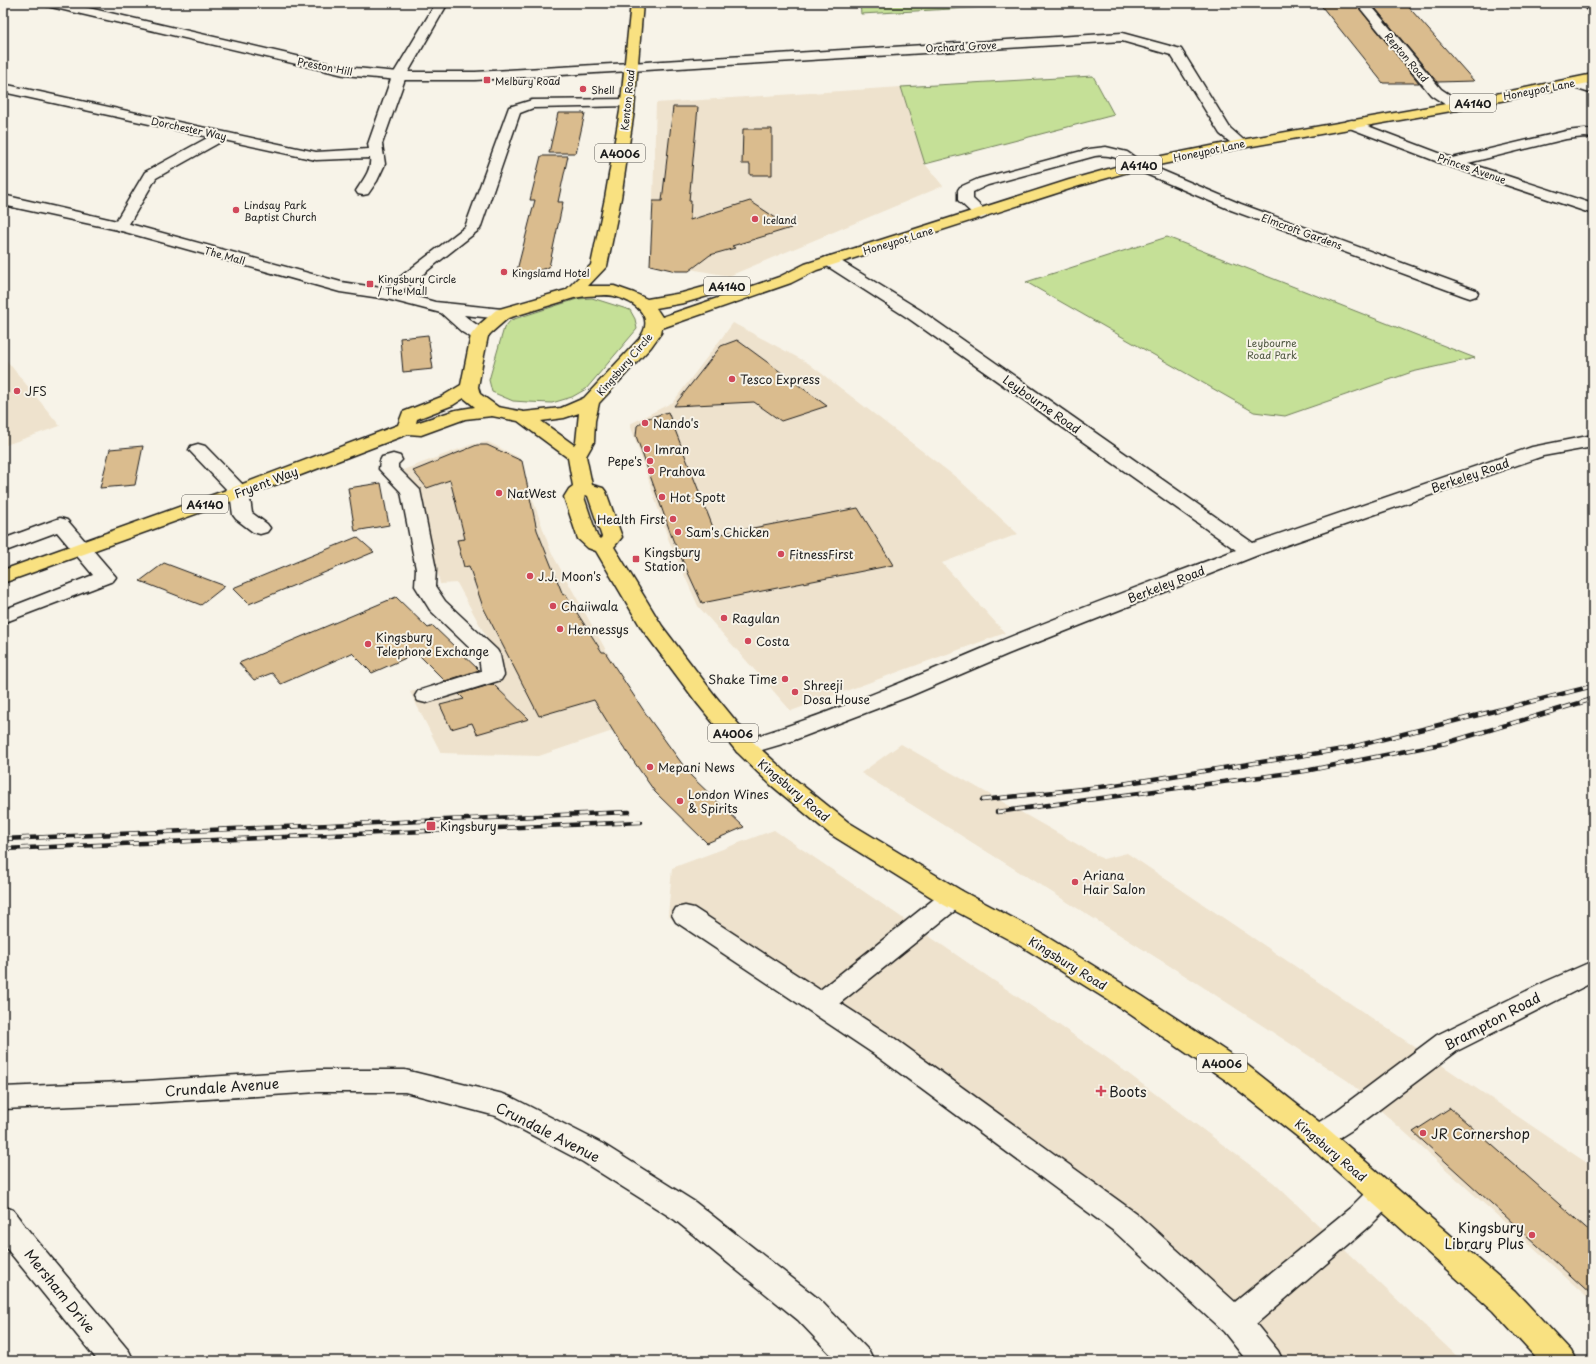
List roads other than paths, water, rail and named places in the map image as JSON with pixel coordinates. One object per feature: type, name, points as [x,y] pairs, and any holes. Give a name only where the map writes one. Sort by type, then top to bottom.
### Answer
[{"type":"main road","name":"Kenton Road","points":[[599,266],[613,198],[627,103],[636,3]]},
{"type":"main road","name":"Honeypot Lane","points":[[654,325],[785,280],[811,267],[830,260],[981,214],[1074,183],[1137,166],[1240,144],[1457,106],[1593,78]]},
{"type":"main road","points":[[572,293],[599,266],[613,291]]},
{"type":"main road","name":"Honeypot Lane","points":[[643,305],[684,298],[776,274],[811,267]]},
{"type":"main road","name":"Kingsbury Circle","points":[[469,387],[472,396],[492,411],[524,416],[564,413],[590,402],[645,343],[653,332],[654,325],[652,314],[643,305],[627,295],[613,291],[586,291],[572,293],[502,314],[480,335]]},
{"type":"main road","points":[[406,428],[409,416],[447,400],[469,387],[480,335]]},
{"type":"main road","points":[[524,416],[562,446],[578,456],[585,442],[586,421],[590,402]]},
{"type":"main road","name":"Fryent Way","points":[[3,577],[239,492],[406,428],[422,429],[462,414],[492,411]]},
{"type":"main road","name":"Kingsbury Road","points":[[578,456],[583,488],[596,491],[612,537],[604,546],[653,629],[705,698],[745,747],[779,779],[839,828],[953,898],[1030,939],[1133,1003],[1237,1073],[1318,1137],[1504,1301],[1560,1361]]},
{"type":"street","name":"Preston Hill","points":[[51,3],[344,71],[399,76],[475,76],[630,67]]},
{"type":"street","points":[[363,191],[378,164],[375,144],[399,76],[442,3]]},
{"type":"street","name":"Repton Road","points":[[1362,3],[1436,92],[1457,106]]},
{"type":"street","points":[[1588,3],[1593,8]]},
{"type":"street","name":"Orchard Grove","points":[[630,67],[671,63],[1122,37],[1176,52],[1225,131],[1240,144]]},
{"type":"street","points":[[1573,83],[1593,90]]},
{"type":"street","name":"Dorchester Way","points":[[3,88],[316,156],[376,152]]},
{"type":"street","points":[[388,294],[472,228],[514,110],[532,104],[627,103]]},
{"type":"street","name":"Princes Avenue","points":[[1352,124],[1452,162],[1593,209]]},
{"type":"street","points":[[1452,162],[1566,135],[1585,133],[1593,134]]},
{"type":"street","points":[[121,226],[150,175],[223,135]]},
{"type":"street","name":"Elmcroft Gardens","points":[[981,214],[966,200],[965,190],[983,182],[1105,150],[1116,152],[1126,157],[1137,166],[1236,207],[1470,293]]},
{"type":"street","name":"The Mall","points":[[3,200],[121,226],[340,287],[388,294],[447,309],[467,309],[502,314]]},
{"type":"street","name":"Leybourne Road","points":[[830,260],[914,314],[1251,551]]},
{"type":"street","name":"The Mall","points":[[447,309],[468,328],[480,335]]},
{"type":"street","name":"Berkeley Road","points":[[745,747],[781,737],[881,699],[1000,649],[1251,551],[1539,451],[1593,441]]},
{"type":"street","points":[[198,450],[239,492],[243,515],[260,528]]},
{"type":"street","points":[[393,460],[389,461],[388,469],[410,490],[426,569],[425,586],[438,604],[489,655],[493,675],[426,696]]},
{"type":"street","points":[[3,546],[60,524],[106,577],[3,617]]},
{"type":"street","points":[[821,1004],[953,898]]},
{"type":"street","points":[[685,915],[884,1046],[1126,1223],[1235,1322],[1267,1361]]},
{"type":"street","name":"Brampton Road","points":[[1318,1137],[1342,1122],[1448,1043],[1554,989],[1593,971]]},
{"type":"street","name":"Crundale Avenue","points":[[3,1098],[145,1092],[318,1081],[405,1081],[503,1106],[593,1153],[685,1211],[809,1310],[858,1361]]},
{"type":"street","points":[[1235,1322],[1360,1216],[1383,1194]]},
{"type":"street","name":"Mersham Drive","points":[[3,1219],[13,1234],[118,1361]]},
{"type":"railway","points":[[982,800],[1109,786],[1344,749],[1593,686]]},
{"type":"railway","points":[[997,812],[1305,771],[1446,743],[1593,699]]},
{"type":"railway","points":[[3,839],[629,812]]},
{"type":"railway","points":[[3,849],[641,822]]},
{"type":"place","name":"Melbury Road","points":[[487,80]]},
{"type":"place","name":"Shell","points":[[583,89]]},
{"type":"place","name":"Lindsay Park Baptist Church","points":[[236,210]]},
{"type":"place","name":"Iceland","points":[[755,219]]},
{"type":"place","name":"Kingslamd Hotel","points":[[504,272]]},
{"type":"place","name":"Kingsbury Circle / The Mall","points":[[370,284]]},
{"type":"place","name":"Tesco Express","points":[[732,379]]},
{"type":"place","name":"JFS","points":[[17,391]]},
{"type":"place","name":"Nando's","points":[[645,423]]},
{"type":"place","name":"Imran","points":[[647,449]]},
{"type":"place","name":"Pepe's","points":[[650,461]]},
{"type":"place","name":"Prahova","points":[[651,471]]},
{"type":"place","name":"NatWest","points":[[499,493]]},
{"type":"place","name":"Hot Spott","points":[[662,497]]},
{"type":"place","name":"Health First","points":[[673,519]]},
{"type":"place","name":"Sam's Chicken","points":[[678,532]]},
{"type":"place","name":"FitnessFirst","points":[[781,554]]},
{"type":"place","name":"Kingsbury Station","points":[[636,559]]},
{"type":"place","name":"J.J. Moon's","points":[[530,576]]},
{"type":"place","name":"Chaiiwala","points":[[553,606]]},
{"type":"place","name":"Ragulan","points":[[724,618]]},
{"type":"place","name":"Hennessys","points":[[560,629]]},
{"type":"place","name":"Costa","points":[[748,641]]},
{"type":"place","name":"Kingsbury Telephone Exchange","points":[[368,644]]},
{"type":"place","name":"Shake Time","points":[[785,679]]},
{"type":"place","name":"Shreeji Dosa House","points":[[795,692]]},
{"type":"place","name":"Mepani News","points":[[650,767]]},
{"type":"place","name":"London Wines & Spirits","points":[[680,801]]},
{"type":"place","name":"Kingsbury","points":[[431,826]]},
{"type":"place","name":"Ariana Hair Salon","points":[[1075,882]]},
{"type":"place","name":"Boots","points":[[1101,1091]]},
{"type":"place","name":"JR Cornershop","points":[[1423,1133]]},
{"type":"place","name":"Kingsbury Library Plus","points":[[1532,1235]]},
{"type":"park label","name":"Leybourne Road Park","points":[[1272,348]]}]
